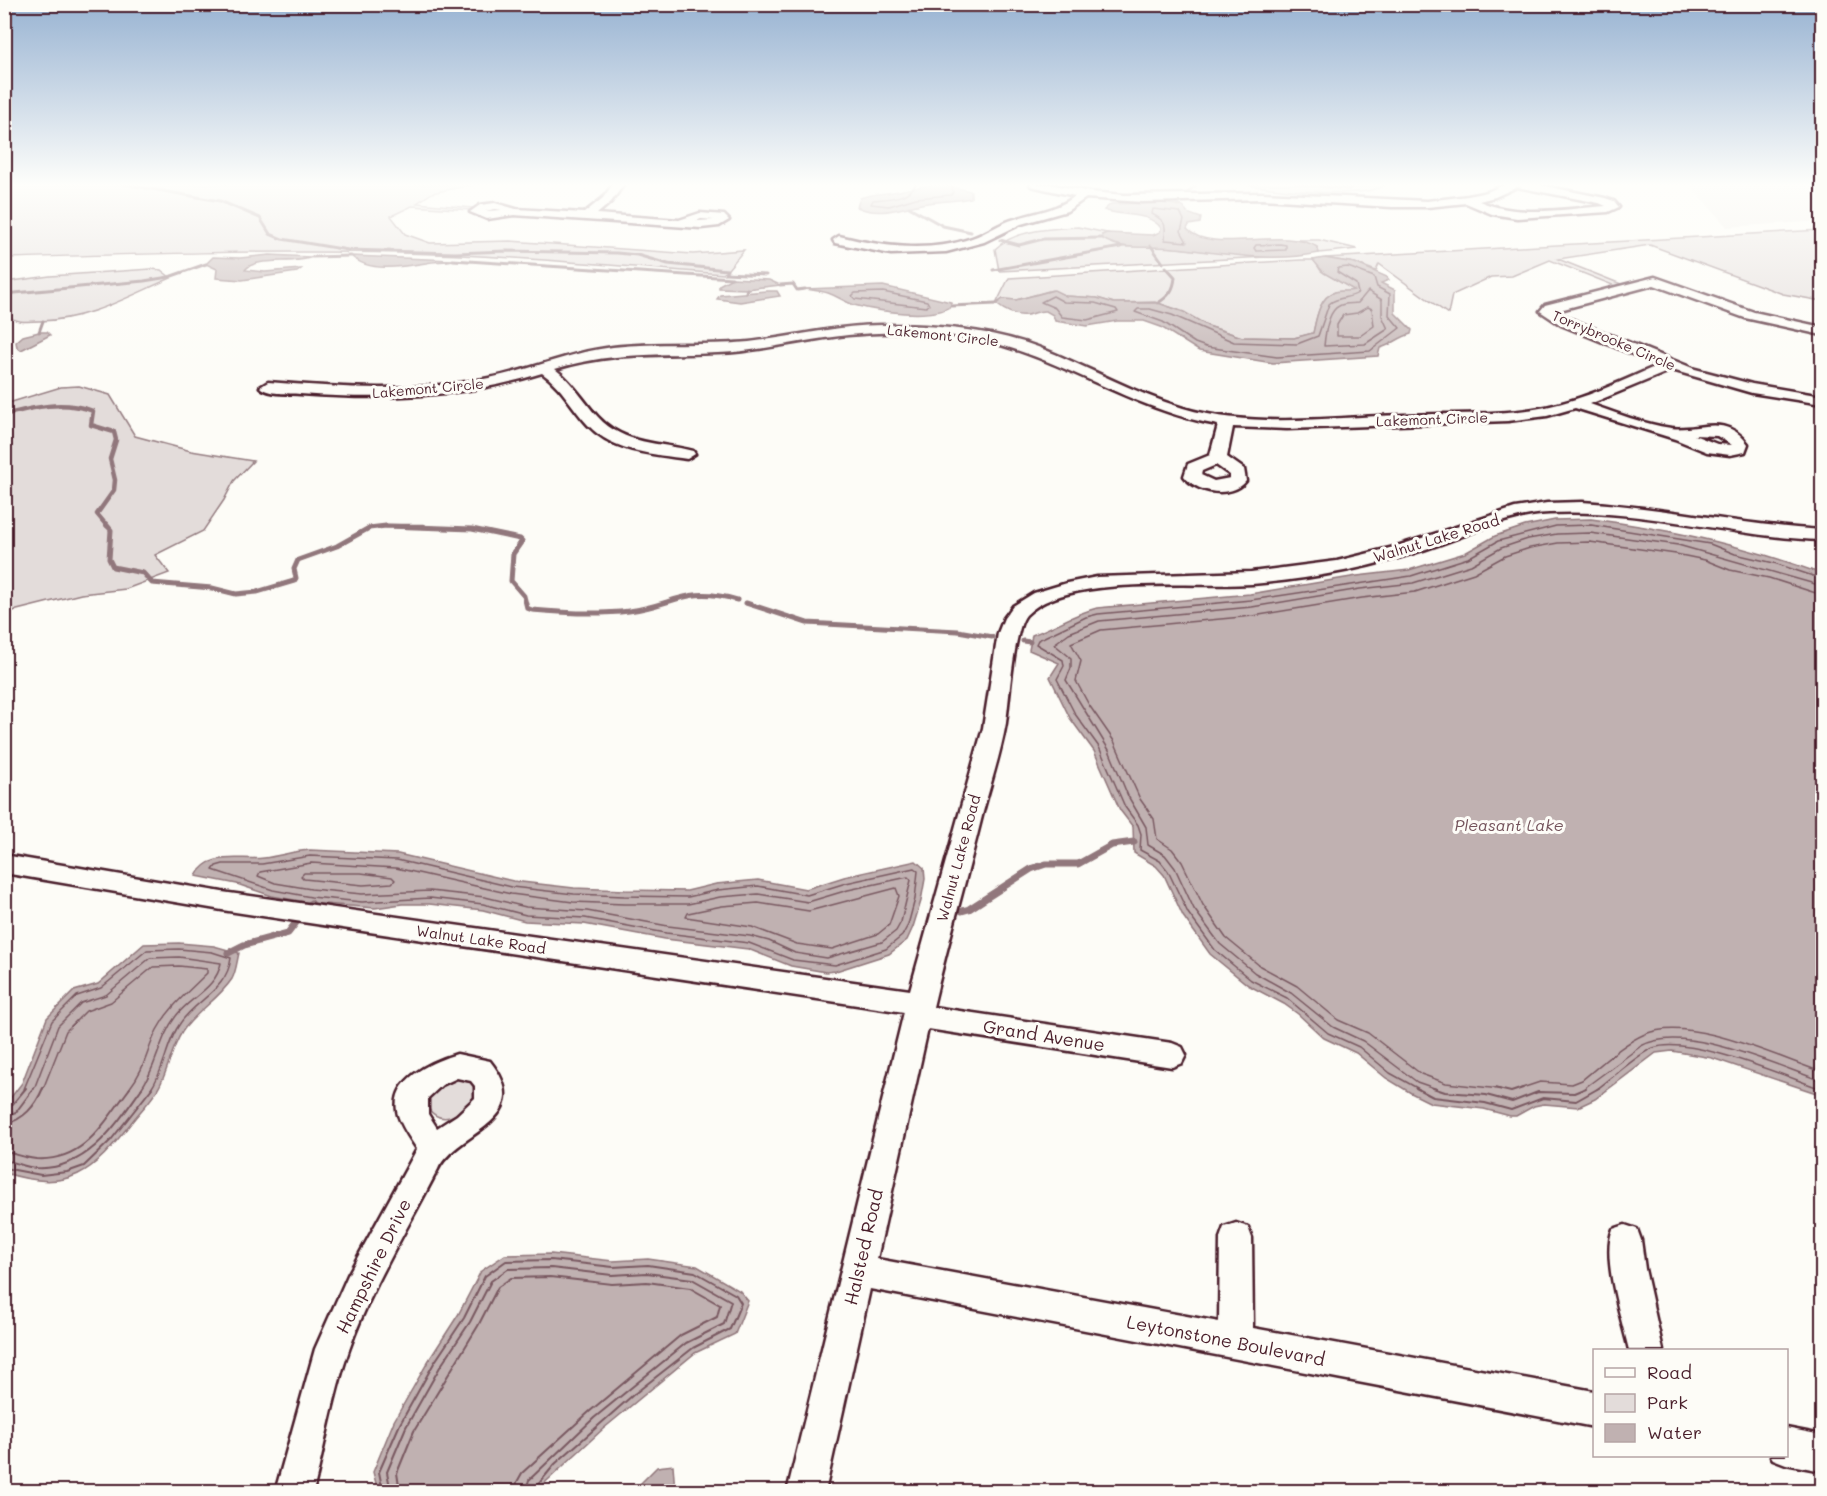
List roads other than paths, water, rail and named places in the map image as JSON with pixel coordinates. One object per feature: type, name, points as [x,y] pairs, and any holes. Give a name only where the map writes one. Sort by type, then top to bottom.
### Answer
[{"type":"street","name":"Torrybrooke Circle","points":[[1822,331],[1750,315],[1655,281],[1550,308],[1547,311],[1690,372],[1752,388],[1822,400]]},
{"type":"street","name":"Lakemont Circle","points":[[268,387],[353,393],[476,386],[593,354],[622,351],[713,350],[844,331],[879,329],[978,336],[1003,341],[1048,357],[1147,401],[1179,412],[1227,422],[1300,423],[1508,416],[1559,409],[1673,364]]},
{"type":"street","points":[[545,368],[559,377],[594,422],[606,433],[645,448],[687,454]]},
{"type":"street","points":[[1575,403],[1633,424],[1675,433]]},
{"type":"street","points":[[1218,458],[1227,422]]},
{"type":"street","name":"Walnut Lake Road","points":[[4,864],[245,905],[918,1009],[994,728],[1012,618],[1021,609],[1042,596],[1064,589],[1110,582],[1251,578],[1375,558],[1499,518],[1544,508],[1581,507],[1618,510],[1822,535]]},
{"type":"street","name":"Grand Avenue","points":[[918,1009],[1172,1055]]},
{"type":"street","name":"Halsted Road","points":[[806,1491],[918,1009]]},
{"type":"street","name":"Hampshire Drive","points":[[294,1491],[332,1349],[360,1286],[433,1148]]},
{"type":"street","points":[[1236,1238],[1236,1342]]},
{"type":"street","points":[[1624,1240],[1646,1349]]},
{"type":"street","name":"Leytonstone Boulevard","points":[[858,1271],[1593,1409]]},
{"type":"street","points":[[1788,1446],[1822,1453]]},
{"type":"water","points":[[1227,254],[1314,254],[1283,257]]},
{"type":"water","points":[[270,255],[312,257],[257,263],[245,270],[265,272],[301,269],[297,272],[242,280],[216,278],[217,269],[206,264],[213,257],[240,258]]},
{"type":"water","points":[[351,256],[453,260],[407,266],[376,267]]},
{"type":"water","points":[[1324,258],[1355,263],[1387,277],[1389,280],[1381,283],[1395,290],[1395,313],[1412,330],[1411,334],[1380,348],[1378,356],[1273,363],[1199,351],[1161,327],[1144,321],[1117,321],[1087,326],[1055,321],[1053,315],[1046,311],[1027,315],[1014,314],[996,304],[1003,299],[1016,300],[1054,290],[1066,296],[1097,298],[1114,303],[1158,303],[1184,312],[1208,326],[1242,337],[1294,338],[1313,333],[1319,310],[1330,295],[1337,291],[1354,290],[1324,273],[1313,260]]},
{"type":"water","points":[[732,278],[769,280],[780,285],[746,289],[719,288],[719,285]]},
{"type":"water","points":[[883,286],[951,302],[951,306],[931,313],[889,312],[854,305],[828,293],[805,289]]},
{"type":"water","points":[[777,291],[780,296],[740,302],[717,299],[720,295]]},
{"type":"water","points":[[47,332],[50,335],[21,350],[17,347],[16,342],[23,336]]},
{"type":"water","name":"Pleasant Lake","points":[[1591,519],[1708,540],[1765,555],[1822,574],[1822,1095],[1712,1058],[1672,1051],[1656,1053],[1595,1099],[1578,1107],[1544,1104],[1534,1106],[1516,1116],[1510,1116],[1484,1109],[1431,1103],[1411,1093],[1386,1078],[1356,1053],[1324,1038],[1298,1014],[1248,985],[1210,954],[1183,916],[1164,875],[1156,866],[1134,853],[1133,827],[1120,810],[1094,751],[1070,718],[1050,677],[1059,663],[1029,650],[1032,635],[1097,608],[1250,594],[1357,576],[1409,570],[1465,553],[1495,536],[1525,526],[1555,520]]},
{"type":"water","points":[[310,850],[398,854],[513,881],[574,888],[687,891],[716,884],[758,880],[806,889],[844,877],[916,861],[924,868],[925,879],[921,901],[907,940],[889,954],[826,972],[791,966],[748,949],[665,939],[584,924],[525,921],[483,910],[429,904],[402,904],[375,908],[311,903],[272,896],[237,884],[196,876],[202,868],[217,860],[255,859]]},
{"type":"water","points":[[179,943],[214,946],[239,953],[232,979],[182,1032],[161,1083],[152,1098],[104,1155],[78,1174],[47,1181],[5,1173],[5,1105],[22,1083],[47,1018],[74,991],[98,984],[144,944]]},
{"type":"water","points":[[551,1254],[613,1261],[648,1259],[697,1266],[740,1291],[748,1301],[735,1334],[695,1353],[603,1429],[536,1491],[378,1491],[373,1472],[394,1421],[458,1315],[481,1271],[505,1255]]},
{"type":"water","points":[[673,1465],[675,1491],[633,1491],[657,1467]]},
{"type":"waterway","points":[[625,254],[668,264],[727,270]]},
{"type":"waterway","points":[[993,270],[1083,254]]},
{"type":"waterway","points":[[1157,254],[1163,263]]},
{"type":"waterway","points":[[312,257],[351,256]]},
{"type":"waterway","points":[[453,260],[732,278]]},
{"type":"waterway","points":[[4,294],[144,281],[169,277],[206,264]]},
{"type":"waterway","points":[[1158,303],[1170,292],[1174,282],[1175,277],[1166,267]]},
{"type":"waterway","points":[[725,273],[766,275]]},
{"type":"waterway","points":[[780,285],[793,284],[797,290],[805,289]]},
{"type":"waterway","points":[[951,306],[996,304]]},
{"type":"waterway","points":[[39,332],[43,321]]},
{"type":"waterway","points":[[4,415],[37,407],[71,406],[93,411],[91,425],[114,432],[116,440],[110,459],[115,480],[114,490],[97,514],[107,526]]},
{"type":"waterway","points":[[106,524],[111,530],[109,559],[113,567],[143,573],[152,583],[212,588],[236,594],[257,592],[294,581],[296,578],[294,569],[298,560],[337,546],[369,528],[386,526]]},
{"type":"waterway","points":[[386,526],[424,526]]},
{"type":"waterway","points":[[386,526],[472,529],[520,539],[522,541],[513,554],[511,581],[524,596],[527,608],[532,610],[581,613],[629,611],[693,595],[720,596],[737,600]]},
{"type":"waterway","points":[[746,603],[807,623],[958,631],[992,637]]},
{"type":"waterway","points":[[1023,641],[1030,642]]},
{"type":"waterway","points":[[962,911],[969,909],[1031,869],[1046,864],[1078,864],[1112,845],[1134,842]]},
{"type":"waterway","points":[[228,953],[244,945],[288,933],[311,903]]}]
